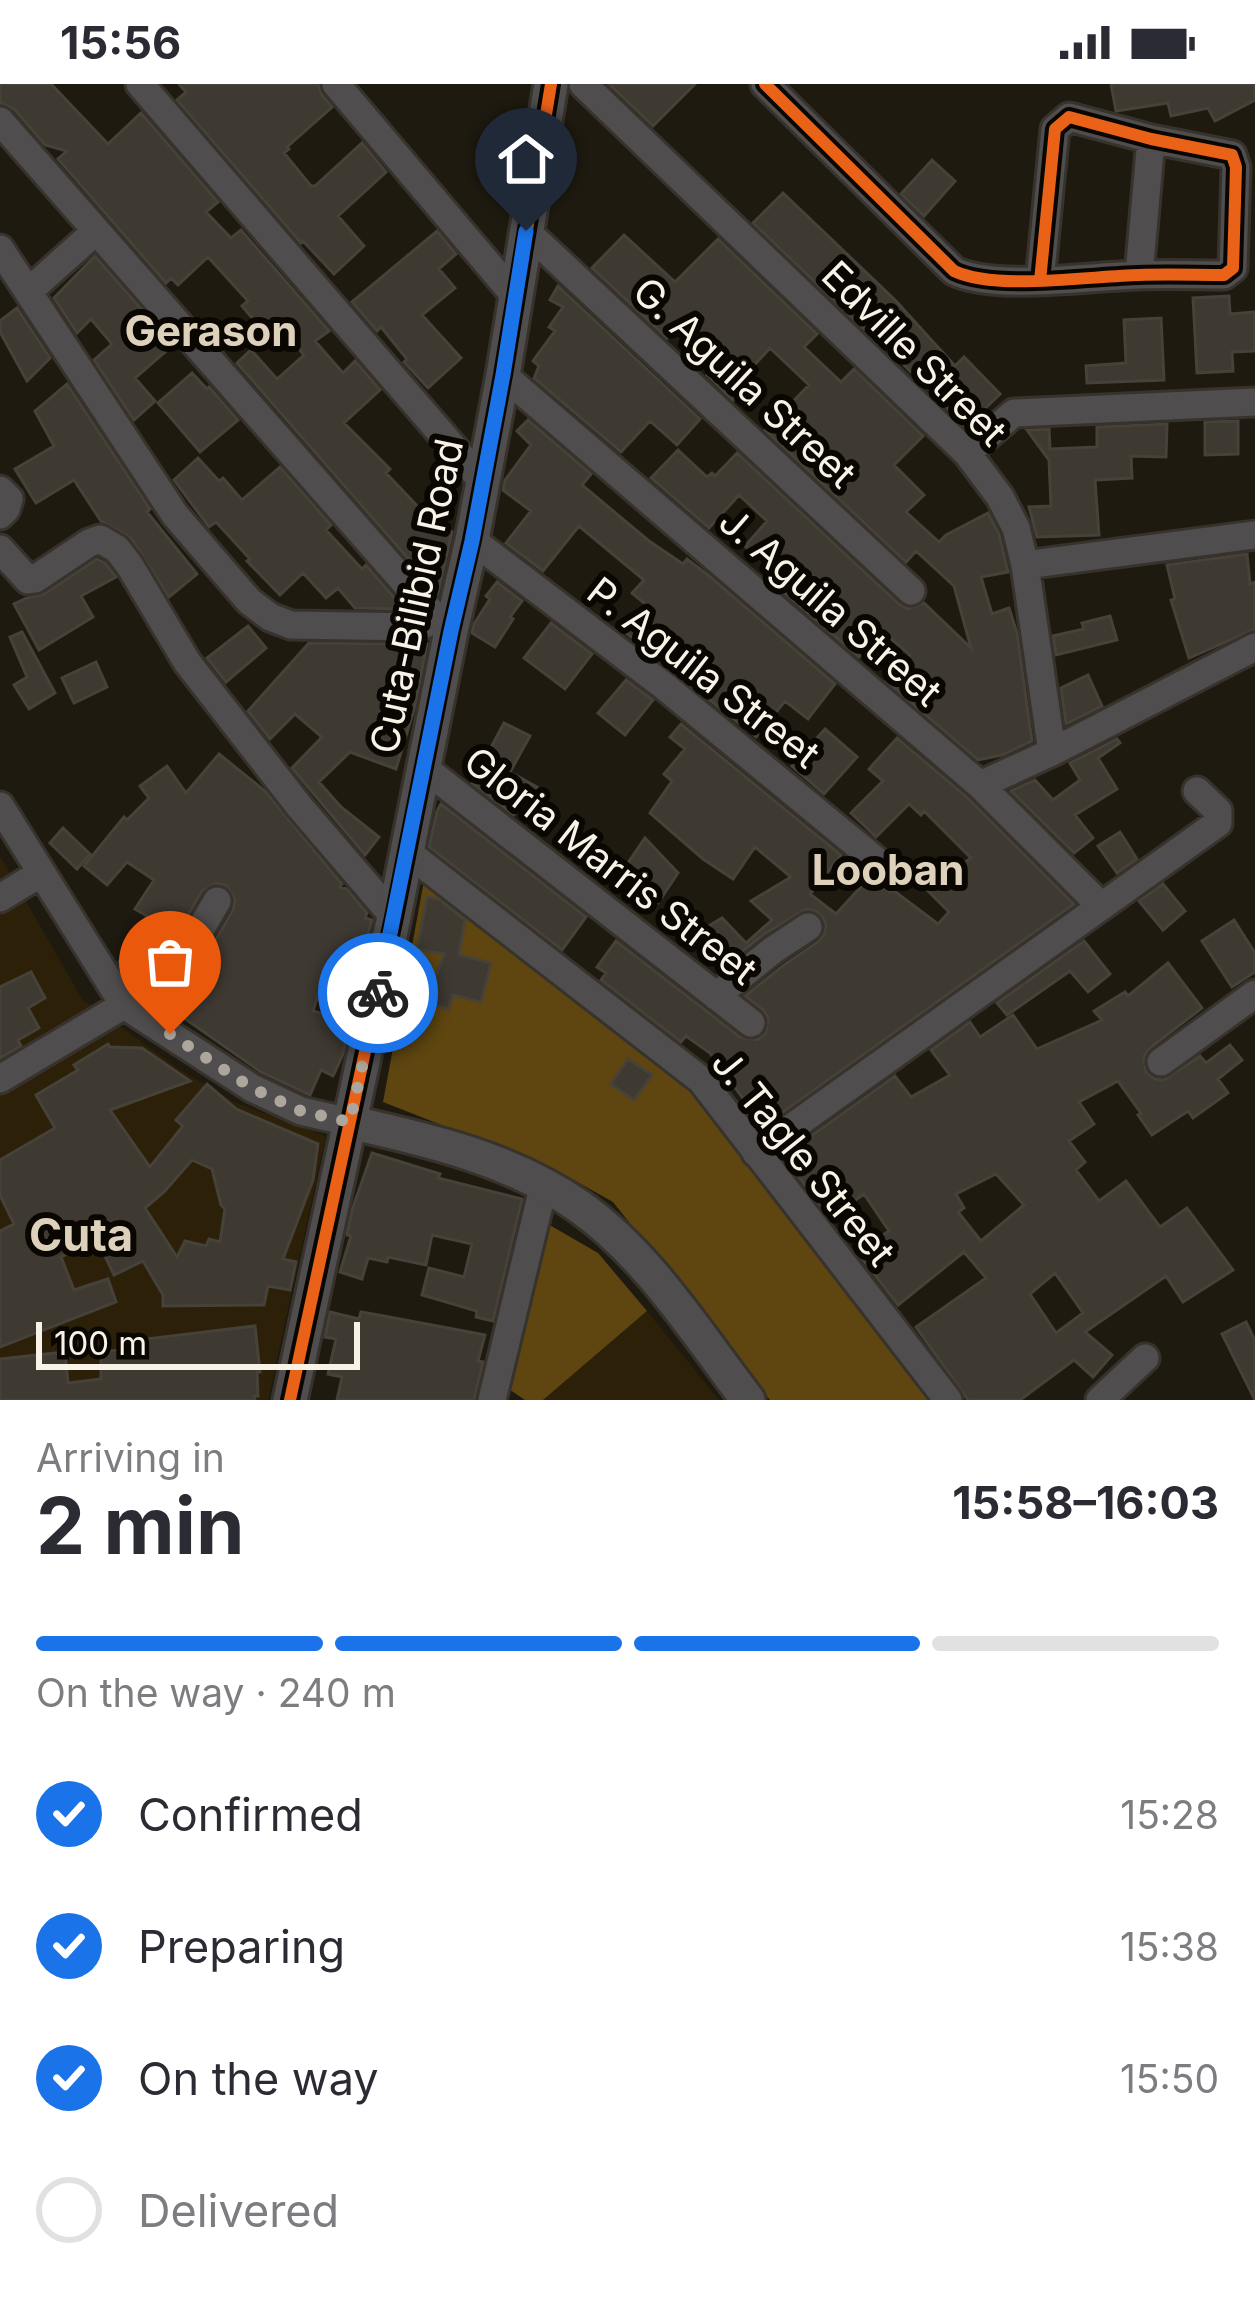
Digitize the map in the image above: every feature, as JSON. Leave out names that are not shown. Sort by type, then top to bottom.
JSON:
[{"type":"street","points":[[140,84],[484,483]]},
{"type":"street","points":[[336,84],[516,297]]},
{"type":"street","name":"Cuta-Bilibid Road","points":[[290,1400],[424,768],[444,625],[472,541],[484,483],[551,84]]},
{"type":"street","name":"Edville Street","points":[[583,84],[967,453],[1000,497],[1016,528],[1025,565],[1052,752]]},
{"type":"street","points":[[765,84],[954,271],[971,278],[1040,281],[1224,275],[1233,268],[1236,167],[1232,155],[1069,118],[1055,129],[1040,281]]},
{"type":"street","points":[[0,121],[444,625]]},
{"type":"street","points":[[1139,275],[1151,139]]},
{"type":"street","name":"G. Aguila Street","points":[[526,231],[911,591]]},
{"type":"street","points":[[29,291],[96,232]]},
{"type":"street","points":[[0,248],[175,515],[249,601],[291,625],[444,625]]},
{"type":"street","name":"J. Aguila Street","points":[[503,375],[980,785],[1100,905]]},
{"type":"street","points":[[967,453],[1014,413],[1255,402]]},
{"type":"street","points":[[0,490],[9,504],[0,515]]},
{"type":"street","points":[[1025,565],[1255,535]]},
{"type":"street","points":[[0,549],[28,580],[100,539],[117,549],[187,662],[298,806],[394,917]]},
{"type":"street","name":"P. Aguila Street","points":[[472,541],[664,686],[884,867]]},
{"type":"street","points":[[980,785],[1255,647]]},
{"type":"street","name":"Gloria Marris Street","points":[[424,768],[751,1023]]},
{"type":"street","points":[[756,1154],[1218,823],[1218,811],[1197,791]]},
{"type":"street","points":[[0,806],[136,1012],[252,1088],[301,1111],[467,1152],[544,1184],[584,1209],[649,1273],[748,1400]]},
{"type":"street","name":"J. Tagle Street","points":[[407,851],[700,1080],[948,1400]]},
{"type":"street","points":[[0,898],[41,873]]},
{"type":"street","points":[[0,1079],[136,1012],[217,901]]},
{"type":"street","points":[[716,996],[808,927]]},
{"type":"street","points":[[1161,1062],[1255,994]]},
{"type":"street","points":[[500,1396],[544,1184]]},
{"type":"street","points":[[1100,1400],[1145,1358]]},
{"type":"shaded area","points":[[0,856],[82,999],[234,1102],[326,1136],[268,1400],[0,1400]]},
{"type":"shaded area","points":[[424,881],[701,1096],[937,1400],[770,1400],[613,1202],[556,1170],[383,1102]]},
{"type":"shaded area","points":[[541,1220],[598,1253],[647,1311],[543,1400],[525,1400],[500,1383]]},
{"type":"shaded area","points":[[647,1311],[719,1400],[543,1400]]},
{"type":"building","points":[[0,84],[51,84],[108,144],[141,113],[218,202],[206,212],[231,238],[241,230],[329,331],[315,341],[343,373],[355,361],[380,390],[344,423],[390,469],[386,473],[422,511],[452,532],[438,593],[237,363],[251,350],[277,379],[304,355],[278,322],[265,333],[242,306],[248,301],[208,257],[178,285],[171,278],[166,283],[58,159],[67,151],[45,145],[14,109],[0,103]]},
{"type":"building","points":[[179,84],[318,84],[332,107],[284,153],[315,186],[362,143],[386,172],[338,216],[364,246],[334,274],[301,243],[177,100],[186,92]]},
{"type":"building","points":[[609,84],[695,84],[653,126]]},
{"type":"building","points":[[1111,84],[1255,84],[1255,100],[1215,121],[1208,108],[1171,116],[1168,103],[1116,111]]},
{"type":"building","points":[[932,160],[955,181],[924,216],[901,194]]},
{"type":"building","points":[[783,193],[896,301],[955,366],[964,357],[1000,394],[966,427],[753,223]]},
{"type":"building","points":[[437,231],[456,254],[439,269],[455,288],[422,315],[461,358],[428,388],[381,327],[377,331],[352,302]]},
{"type":"building","points":[[624,235],[675,282],[718,239],[817,334],[804,347],[841,382],[854,369],[923,436],[894,465],[924,495],[906,512],[939,542],[988,513],[999,534],[1008,572],[981,577],[992,614],[1009,608],[1017,633],[1032,741],[978,760],[886,681],[910,655],[881,630],[859,657],[768,579],[775,572],[745,546],[767,521],[739,495],[709,528],[651,478],[678,450],[707,477],[715,476],[737,453],[899,604],[908,609],[924,603],[971,648],[954,586],[916,551],[906,562],[765,430],[809,385],[770,348],[746,374],[752,380],[733,400],[707,375],[715,366],[675,329],[667,338],[592,268]]},
{"type":"building","points":[[95,256],[173,345],[135,378],[155,401],[134,420],[94,360],[112,344],[91,319],[77,333],[54,298]]},
{"type":"building","points":[[558,286],[700,419],[677,445],[650,421],[621,452],[534,378],[539,366],[533,361],[555,331],[549,327],[563,307],[550,300]]},
{"type":"building","points":[[1229,296],[1230,314],[1255,312],[1255,351],[1232,352],[1233,371],[1197,373],[1193,298]]},
{"type":"building","points":[[17,308],[50,358],[27,381],[0,332],[0,321]]},
{"type":"building","points":[[1161,318],[1164,380],[1087,383],[1086,366],[1126,363],[1124,320]]},
{"type":"building","points":[[192,373],[238,420],[200,452],[158,403]]},
{"type":"building","points":[[67,384],[150,509],[147,512],[197,574],[169,597],[131,538],[101,521],[74,480],[36,503],[15,469],[54,446],[35,411]]},
{"type":"building","points":[[528,420],[591,474],[582,485],[649,541],[708,575],[835,684],[808,719],[785,701],[756,737],[625,632],[648,606],[632,593],[644,580],[579,526],[543,571],[506,543],[531,511],[503,490],[531,445],[517,431]]},
{"type":"building","points":[[1238,421],[1238,454],[1205,455],[1205,422]]},
{"type":"building","points":[[1167,424],[1166,457],[1131,456],[1132,478],[1095,480],[1099,535],[1037,537],[1029,507],[1051,506],[1049,460],[1027,430],[1049,429],[1050,449],[1097,447],[1097,427]]},
{"type":"building","points":[[198,458],[242,500],[280,467],[331,525],[326,530],[362,569],[366,565],[404,609],[355,608],[338,588],[326,598],[303,573],[280,595],[216,522],[209,527],[174,480]]},
{"type":"building","points":[[1247,554],[1250,584],[1255,582],[1255,629],[1189,658],[1171,600],[1175,599],[1167,565]]},
{"type":"building","points":[[97,559],[116,577],[81,596],[93,617],[39,650],[14,604],[44,594]]},
{"type":"building","points":[[497,582],[522,601],[495,647],[472,633],[490,599],[486,596]]},
{"type":"building","points":[[1110,616],[1117,640],[1056,655],[1053,636],[1084,629],[1082,623]]},
{"type":"building","points":[[551,623],[592,654],[565,689],[524,658]]},
{"type":"building","points":[[248,626],[266,648],[226,682],[207,658]]},
{"type":"building","points":[[22,632],[55,693],[29,709],[14,685],[27,677],[10,637]]},
{"type":"building","points":[[309,643],[427,644],[396,769],[350,752],[319,782],[379,837],[365,855],[292,768],[322,737],[295,714],[270,739],[248,711]]},
{"type":"building","points":[[96,662],[107,687],[74,703],[62,678]]},
{"type":"building","points":[[1088,675],[1102,706],[1066,724],[1061,688]]},
{"type":"building","points":[[626,680],[653,700],[625,735],[598,713]]},
{"type":"building","points":[[504,723],[530,736],[510,772],[537,787],[526,808],[521,806],[514,815],[472,783]]},
{"type":"building","points":[[681,724],[841,855],[810,894],[836,914],[869,878],[938,924],[949,912],[926,889],[971,858],[924,811],[921,815],[909,804],[876,837],[851,813],[883,781],[869,769],[897,738],[968,798],[1074,904],[761,1128],[710,1053],[686,1036],[681,1042],[601,980],[606,973],[597,967],[616,941],[740,1037],[757,1040],[766,1033],[768,1017],[745,996],[824,934],[822,916],[806,909],[724,966],[694,935],[722,918],[746,943],[772,920],[751,901],[791,877],[755,847],[733,879],[650,813],[672,781],[664,774],[685,749],[670,737]]},
{"type":"building","points":[[825,729],[857,757],[824,794],[792,766]]},
{"type":"building","points":[[1117,739],[1120,743],[1098,758],[1117,789],[1075,815],[1093,838],[1074,853],[1011,791],[1035,780],[1053,800],[1080,780],[1070,763]]},
{"type":"building","points":[[219,754],[266,792],[340,887],[367,913],[365,918],[372,920],[353,987],[323,979],[313,1011],[350,1022],[333,1076],[321,1070],[310,1095],[261,1072],[174,1011],[233,910],[235,900],[227,886],[216,883],[202,891],[147,985],[124,971],[119,962],[147,916],[135,909],[154,880],[127,862],[107,885],[84,866],[124,817],[127,820],[149,798],[140,786],[167,766],[186,793]]},
{"type":"building","points":[[441,804],[586,917],[562,950],[429,847]]},
{"type":"building","points":[[63,828],[90,854],[77,869],[50,843]]},
{"type":"building","points":[[1120,832],[1137,859],[1117,873],[1098,846]]},
{"type":"building","points":[[645,838],[678,873],[658,903],[619,876]]},
{"type":"building","points":[[1163,884],[1185,911],[1163,930],[1139,901]]},
{"type":"building","points":[[427,897],[439,899],[465,920],[459,955],[491,963],[481,1002],[453,995],[448,1009],[427,1002],[444,954],[417,949]]},
{"type":"building","points":[[1234,920],[1255,953],[1255,972],[1232,987],[1202,941]]},
{"type":"building","points":[[1084,941],[1110,974],[1088,992],[1070,971],[1007,1015],[997,1003]]},
{"type":"building","points":[[1168,963],[1202,1008],[1144,1056],[1146,1072],[1155,1079],[1164,1080],[1200,1056],[1206,1063],[1230,1045],[1242,1060],[1218,1079],[1228,1093],[1193,1118],[1188,1111],[1152,1135],[1118,1081],[1079,1102],[1094,1124],[1069,1141],[1085,1162],[1076,1170],[1099,1201],[1126,1181],[1160,1227],[1187,1208],[1233,1270],[1183,1302],[1166,1276],[1085,1332],[1112,1355],[1093,1377],[1074,1360],[1020,1400],[968,1400],[916,1327],[986,1278],[964,1252],[898,1305],[857,1252],[889,1231],[864,1194],[830,1218],[783,1156],[895,1076],[911,1097],[950,1075],[931,1050],[970,1022],[980,1037],[1013,1015],[1037,1049],[1102,1020],[1094,1011],[1125,992],[1128,996]],"holes":[[[996,1174],[1024,1205],[981,1241],[958,1212],[964,1208],[956,1194]],[[1055,1273],[1083,1313],[1056,1333],[1030,1294]]]},
{"type":"building","points":[[31,972],[45,998],[28,1008],[39,1028],[0,1058],[0,987]]},
{"type":"building","points":[[108,1044],[142,1048],[190,1081],[110,1110],[150,1167],[183,1126],[176,1120],[207,1084],[236,1109],[318,1144],[313,1180],[283,1259],[296,1262],[290,1290],[268,1286],[264,1305],[163,1306],[163,1295],[143,1261],[114,1275],[97,1239],[61,1257],[74,1290],[108,1279],[116,1302],[0,1347],[0,1231],[14,1224],[0,1195],[0,1160],[55,1128],[36,1095],[78,1070],[74,1065]],"holes":[[[192,1160],[212,1169],[225,1209],[220,1242],[209,1239],[206,1246],[185,1241],[177,1257],[145,1208]]]},
{"type":"building","points":[[628,1059],[652,1075],[634,1100],[611,1084]]},
{"type":"building","points":[[372,1153],[440,1174],[438,1178],[522,1199],[493,1321],[476,1317],[477,1311],[422,1295],[429,1268],[464,1277],[472,1244],[432,1235],[426,1265],[368,1258],[362,1279],[340,1272],[351,1236],[347,1235],[352,1210]]},
{"type":"building","points":[[330,1312],[359,1319],[361,1312],[485,1335],[474,1400],[337,1400],[342,1377],[328,1374],[336,1339],[325,1337]]},
{"type":"building","points":[[1246,1322],[1255,1341],[1255,1400],[1222,1334]]},
{"type":"building","points":[[255,1326],[260,1372],[255,1400],[0,1400],[0,1359],[65,1352],[68,1383],[101,1379],[101,1352],[138,1348],[138,1340]]},
{"type":"cycle path","points":[[290,1400],[472,540],[551,84]]},
{"type":"cycle path","points":[[765,84],[954,271],[972,277],[994,280],[1018,281],[1044,281],[1224,275],[1233,268],[1236,167],[1232,155],[1069,117],[1055,129],[1040,281]]},
{"type":"way so far","points":[[170,1034],[252,1088],[301,1111],[350,1122],[378,993]]},
{"type":"district","name":"Gerason","points":[[211,330]]},
{"type":"district","name":"Looban","points":[[888,869]]},
{"type":"district","name":"Cuta","points":[[81,1234]]},
{"type":"route","points":[[378,993],[472,541],[526,231]]}]
